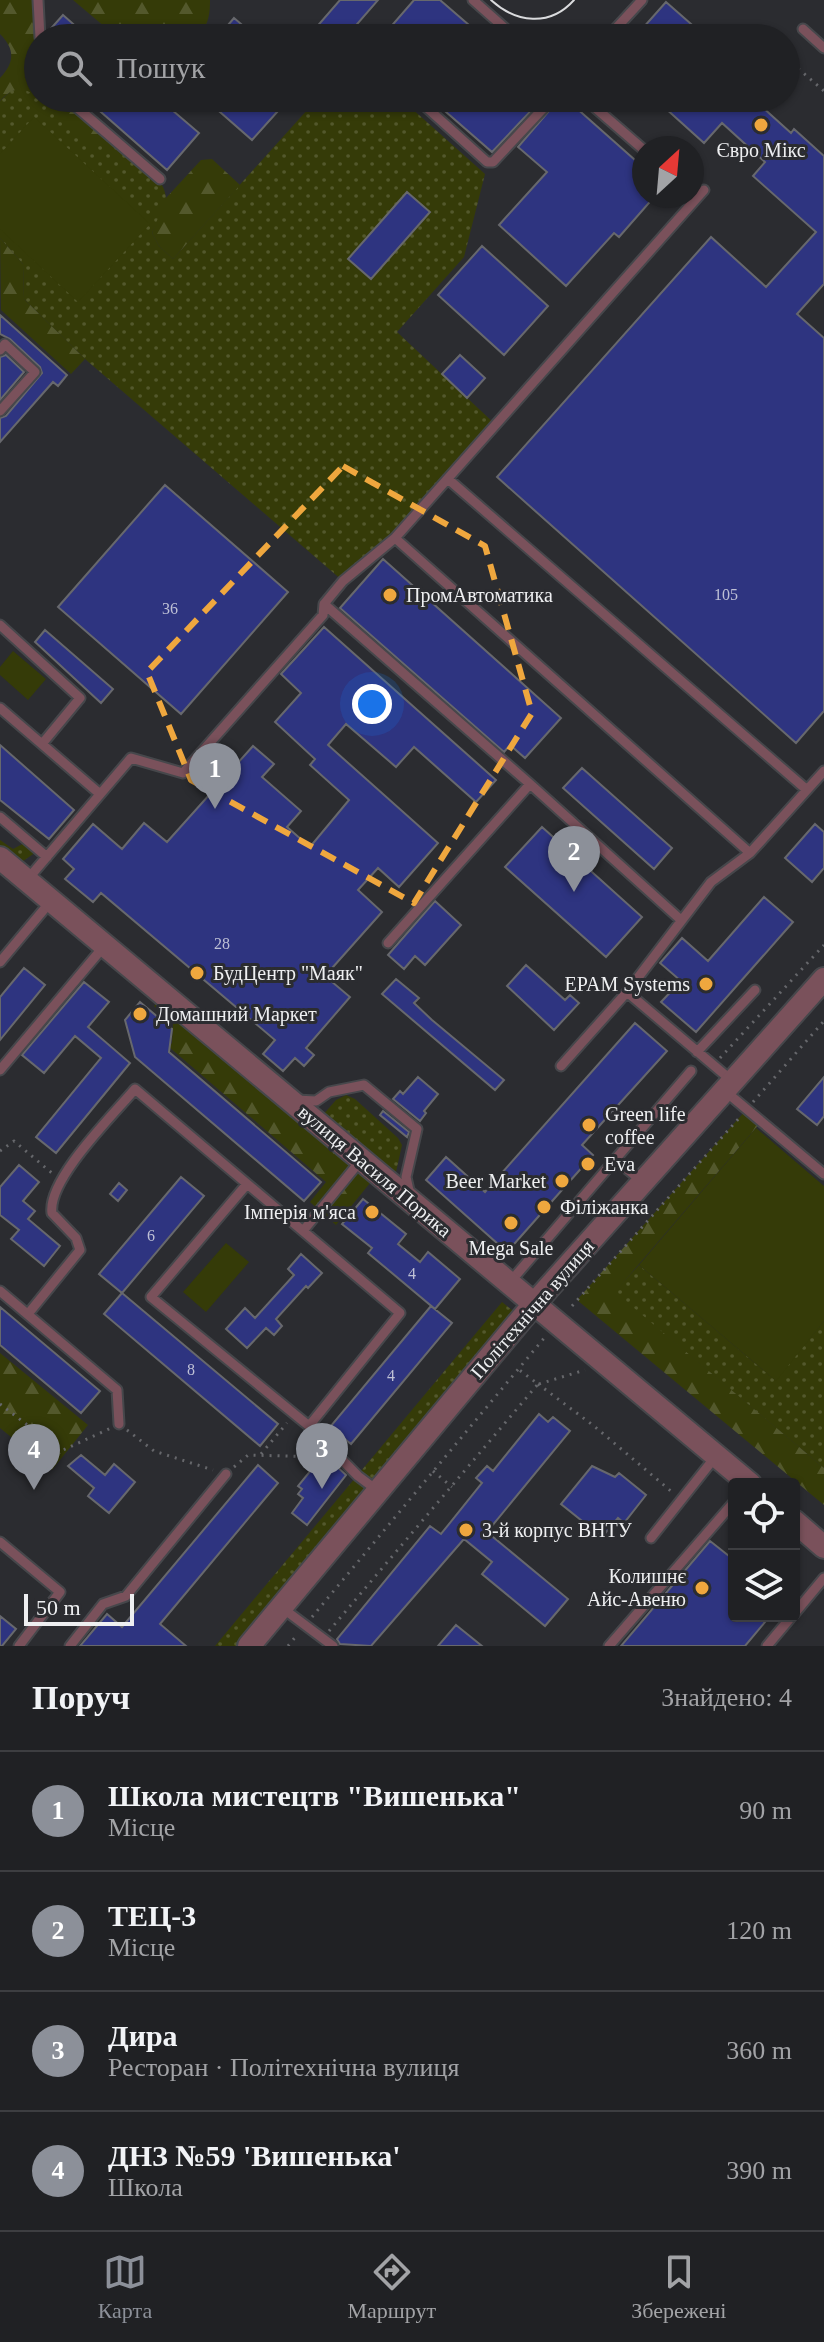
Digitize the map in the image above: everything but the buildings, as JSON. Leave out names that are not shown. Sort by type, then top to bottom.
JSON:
[{"type":"street","name":"вулиця Василя Порика","points":[[0,858],[743,1478]]},
{"type":"street","name":"Політехнічна вулиця","points":[[249,1646],[534,1304],[824,979]]},
{"type":"street","points":[[800,1526],[824,1547]]},
{"type":"lane","points":[[38,0],[39,24]]},
{"type":"lane","points":[[473,0],[500,24]]},
{"type":"lane","points":[[620,24],[642,0]]},
{"type":"lane","points":[[803,29],[824,48]]},
{"type":"lane","points":[[82,112],[160,179]]},
{"type":"lane","points":[[432,112],[487,162],[493,162],[540,112]]},
{"type":"lane","points":[[600,112],[632,140]]},
{"type":"lane","points":[[26,880],[131,758],[183,773],[323,615],[324,604],[343,581],[395,538],[688,208]]},
{"type":"lane","points":[[0,350],[5,344],[35,372],[0,411]]},
{"type":"lane","points":[[448,479],[807,790]]},
{"type":"lane","points":[[395,538],[750,853]]},
{"type":"lane","points":[[324,604],[681,920]]},
{"type":"lane","points":[[0,625],[80,698],[42,744]]},
{"type":"lane","points":[[0,708],[100,794]]},
{"type":"lane","points":[[561,1066],[627,992],[711,882],[750,853],[824,771]]},
{"type":"lane","points":[[388,943],[530,784]]},
{"type":"lane","points":[[0,817],[47,857]]},
{"type":"lane","points":[[0,962],[51,901]]},
{"type":"lane","points":[[0,1070],[105,945]]},
{"type":"lane","points":[[697,1052],[755,990]]},
{"type":"lane","points":[[627,992],[697,1052],[729,1086],[746,1110],[824,1174]]},
{"type":"lane","points":[[517,1274],[691,1071]]},
{"type":"lane","points":[[290,1100],[316,1101],[329,1092],[364,1085],[417,1129],[406,1177],[412,1203]]},
{"type":"lane","points":[[28,1314],[80,1250],[76,1238],[52,1213],[51,1202],[59,1179],[135,1089],[400,1313],[309,1426]]},
{"type":"lane","points":[[303,1231],[361,1160]]},
{"type":"lane","points":[[616,1160],[643,1182]]},
{"type":"lane","points":[[247,1184],[151,1297],[294,1413],[378,1491]]},
{"type":"lane","points":[[0,1291],[117,1390],[119,1424]]},
{"type":"lane","points":[[651,1538],[716,1456]]},
{"type":"lane","points":[[70,1646],[103,1604],[126,1596],[226,1474]]},
{"type":"lane","points":[[609,1646],[728,1509]]},
{"type":"lane","points":[[0,1542],[60,1592],[19,1646]]},
{"type":"lane","points":[[800,1607],[824,1578]]},
{"type":"lane","points":[[281,1607],[333,1646]]},
{"type":"lane","points":[[767,1646],[787,1622]]},
{"type":"path","points":[[800,70],[824,91]]},
{"type":"path","points":[[572,1306],[824,1021]]},
{"type":"path","points":[[0,1151],[14,1141],[59,1179]]},
{"type":"path","points":[[288,1646],[545,1337]]},
{"type":"path","points":[[518,1369],[594,1426],[681,1500]]},
{"type":"path","points":[[323,1638],[538,1384],[585,1370]]},
{"type":"path","points":[[0,1404],[61,1451],[119,1424],[154,1451],[226,1474],[248,1455],[340,1458]]},
{"type":"path","points":[[260,1455],[294,1413]]},
{"type":"path","points":[[433,1471],[452,1487]]},
{"type":"highlighted area","points":[[343,466],[485,546],[532,713],[414,903],[191,780],[147,672]]},
{"type":"green space","points":[[0,0],[38,0],[38,24],[24,24],[24,91],[9,93],[0,101],[0,78],[8,67],[11,51],[0,34]]},
{"type":"green space","points":[[73,0],[210,0],[206,24],[101,24]]},
{"type":"green space","points":[[24,89],[24,112],[65,112],[117,142],[151,171],[162,185],[166,198],[152,233],[159,246],[173,259],[305,112],[416,112],[485,174],[464,257],[397,332],[496,425],[448,479],[343,581],[85,359],[24,299],[23,264],[0,238],[0,101],[11,91]]},
{"type":"green space","points":[[55,112],[82,112],[107,133],[94,147]]},
{"type":"green space","points":[[34,117],[150,224],[78,302],[0,229],[0,154]]},
{"type":"green space","points":[[212,159],[240,185],[173,259],[159,246],[152,233],[166,198],[201,160]]},
{"type":"green space","points":[[0,238],[23,264],[24,299],[85,359],[71,374],[1,310]]},
{"type":"green space","points":[[13,651],[46,679],[28,700],[0,675],[0,667]]},
{"type":"green space","points":[[0,840],[13,849],[28,841],[39,850],[16,866],[0,858]]},
{"type":"green space","points":[[158,1001],[370,1183],[336,1225],[310,1202],[326,1182],[169,1047],[173,1023],[154,1006]]},
{"type":"green space","points":[[346,1095],[355,1099],[402,1145],[396,1172],[391,1176],[322,1116],[336,1100]]},
{"type":"green space","points":[[746,1110],[761,1122],[615,1292],[824,1468],[824,1505],[800,1485],[800,1478],[791,1478],[577,1300]]},
{"type":"green space","points":[[756,1128],[824,1186],[824,1321],[776,1381],[639,1265]]},
{"type":"green space","points":[[226,1243],[249,1262],[206,1312],[183,1292]]},
{"type":"green space","points":[[639,1265],[775,1380],[824,1321],[824,1468],[614,1292]]},
{"type":"green space","points":[[502,1302],[522,1318],[249,1646],[215,1646]]},
{"type":"green space","points":[[0,1353],[88,1425],[52,1470],[0,1428]]},
{"type":"tram line","points":[[491,0],[511,14],[533,19],[554,15],[574,0]]},
{"type":"place","name":"Євро Мікс","points":[[761,125]]},
{"type":"place","name":"ПромАвтоматика","points":[[390,595]]},
{"type":"place","name":"Школа мистецтв \"Вишенька\"","points":[[215,809]]},
{"type":"place","name":"ТЕЦ-3","points":[[574,892]]},
{"type":"place","name":"БудЦентр \"Маяк\"","points":[[197,973]]},
{"type":"place","name":"EPAM Systems","points":[[706,984]]},
{"type":"place","name":"Домашний Маркет","points":[[140,1014]]},
{"type":"place","name":"Green life coffee","points":[[589,1125]]},
{"type":"place","name":"Eva","points":[[588,1164]]},
{"type":"place","name":"Beer Market","points":[[562,1181]]},
{"type":"place","name":"Філіжанка","points":[[544,1207]]},
{"type":"place","name":"Імперія м'яса","points":[[372,1212]]},
{"type":"place","name":"Mega Sale","points":[[511,1223]]},
{"type":"place","name":"Дира","points":[[322,1489]]},
{"type":"place","name":"ДНЗ №59 'Вишенька'","points":[[34,1490]]},
{"type":"place","name":"3-й корпус ВНТУ","points":[[466,1530]]},
{"type":"place","name":"Колишнє Айс-Авеню","points":[[702,1588]]}]
